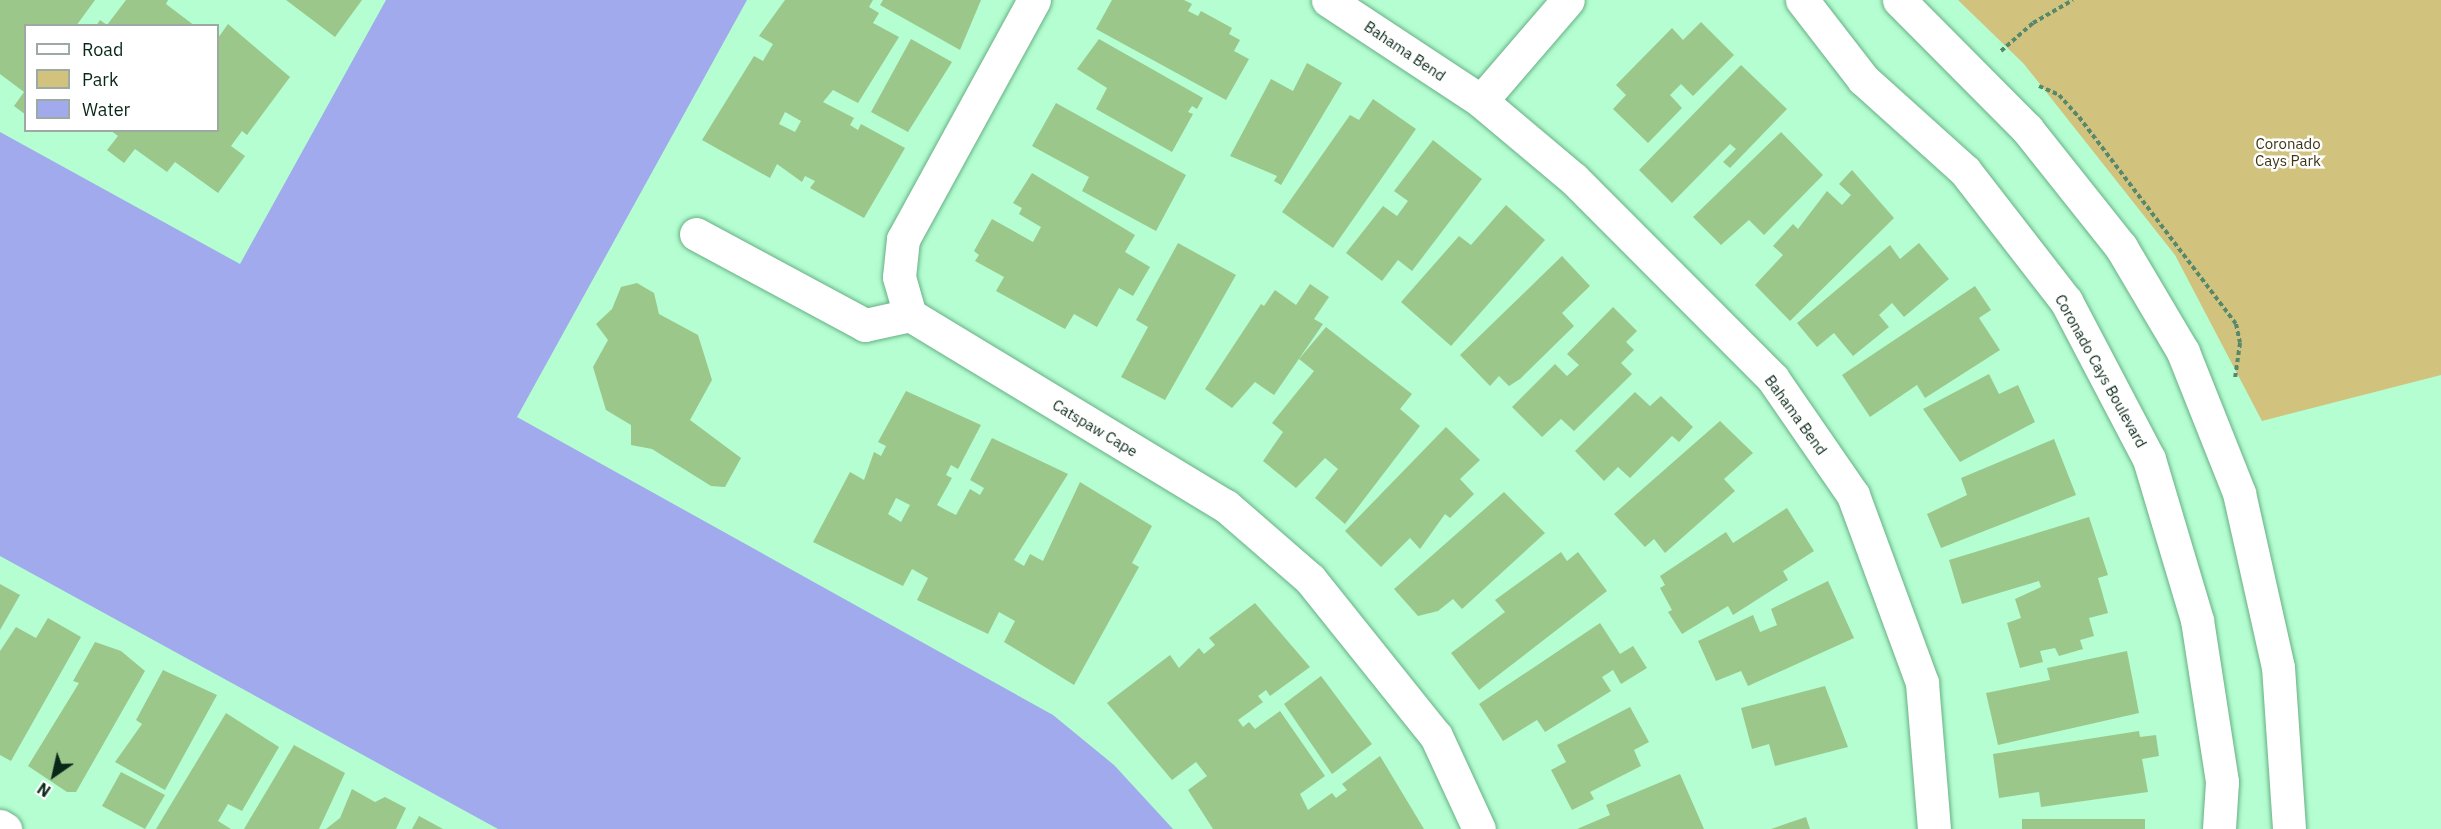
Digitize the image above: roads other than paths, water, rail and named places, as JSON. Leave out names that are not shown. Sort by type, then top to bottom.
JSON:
[{"type":"street","points":[[696,234],[865,324],[910,315],[899,277],[903,239],[1034,0]]},
{"type":"street","name":"Bahama Bend","points":[[1328,0],[1481,101],[1574,179],[1773,378],[1853,495],[1922,682],[1934,829]]},
{"type":"street","points":[[1481,101],[1568,0]]},
{"type":"street","name":"Coronado Cays Boulevard","points":[[1803,0],[1863,79],[1965,171],[2066,301],[2149,459],[2197,620],[2222,782],[2219,829]]},
{"type":"street","points":[[1899,0],[2034,138],[2121,247],[2184,351],[2239,493],[2278,667],[2289,829]]},
{"type":"street","name":"Catspaw Cape","points":[[910,315],[1226,506],[1310,579],[1436,736],[1479,829]]},
{"type":"street","points":[[0,826],[5,829]]},
{"type":"water","points":[[386,0],[747,0],[517,417],[1053,715],[1114,765],[1173,829],[498,829],[0,556],[0,132],[240,264]]},
{"type":"park label","name":"Coronado Cays Park","points":[[2288,152]]}]
